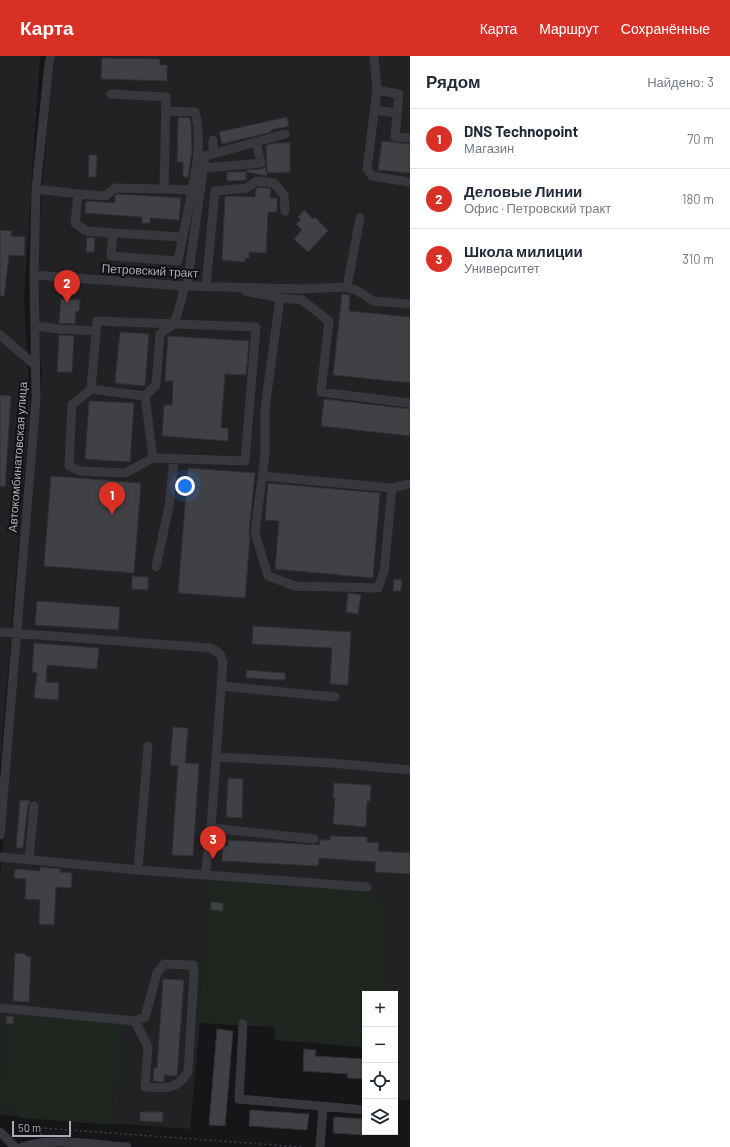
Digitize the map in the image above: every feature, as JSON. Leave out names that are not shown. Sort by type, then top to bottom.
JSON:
[{"type":"street","name":"Автокомбинатовская улица","points":[[0,835],[1,803],[36,406],[36,326],[34,275],[36,189],[51,56]]},
{"type":"street","points":[[374,56],[377,90],[367,169],[372,176],[410,182]]},
{"type":"street","points":[[377,90],[399,94],[395,137],[410,138]]},
{"type":"street","points":[[111,94],[166,97],[164,189]]},
{"type":"street","points":[[375,110],[397,113]]},
{"type":"street","points":[[113,233],[111,256],[178,261],[199,152],[198,123],[195,112],[166,111]]},
{"type":"street","points":[[145,396],[156,385],[160,334],[174,324],[185,286],[205,156],[285,134]]},
{"type":"street","points":[[213,140],[213,154]]},
{"type":"street","points":[[204,168],[261,163],[256,142]]},
{"type":"street","points":[[206,286],[215,191],[246,188],[256,181],[274,183],[284,195],[285,211]]},
{"type":"street","points":[[36,189],[106,196],[115,188],[192,190]]},
{"type":"street","points":[[78,194],[76,223],[86,231],[183,237]]},
{"type":"street","points":[[360,218],[347,287],[373,301],[410,304]]},
{"type":"street","name":"Петровский тракт","points":[[34,275],[185,286],[300,289],[347,287]]},
{"type":"street","points":[[222,286],[280,298],[302,300],[329,321],[321,392],[410,403]]},
{"type":"street","points":[[280,298],[265,408],[265,454],[255,532],[268,576],[295,586],[378,588],[384,572],[392,488]]},
{"type":"street","points":[[97,320],[174,324],[256,327],[245,461],[153,458],[125,473],[81,471],[69,466],[72,405],[91,389],[97,320]]},
{"type":"street","points":[[36,326],[96,331]]},
{"type":"street","points":[[0,335],[35,365]]},
{"type":"street","points":[[91,389],[145,396]]},
{"type":"street","points":[[145,396],[153,458]]},
{"type":"street","points":[[156,567],[169,506],[174,458]]},
{"type":"street","points":[[262,476],[392,488],[410,484]]},
{"type":"street","points":[[0,632],[210,648],[220,653],[223,661],[211,828],[205,875]]},
{"type":"street","points":[[221,686],[334,697]]},
{"type":"street","points":[[138,870],[148,746]]},
{"type":"street","points":[[216,757],[410,770]]},
{"type":"street","points":[[29,860],[34,806]]},
{"type":"street","points":[[211,828],[314,838]]},
{"type":"street","points":[[0,856],[138,870],[367,887]]},
{"type":"street","points":[[0,1008],[136,1021],[145,1017],[157,973],[164,964],[193,965],[194,974],[188,1072],[182,1081],[169,1088],[145,1087],[148,1047],[136,1021]]},
{"type":"street","points":[[243,1024],[239,1100],[362,1110]]},
{"type":"street","points":[[320,1147],[323,1106]]},
{"type":"street","points":[[0,1132],[15,1147]]},
{"type":"street","points":[[22,1147],[41,1143],[70,1143],[127,1147]]},
{"type":"path","points":[[41,1143],[42,1128],[303,1147]]},
{"type":"shaded area","points":[[0,56],[40,56],[24,301],[30,407],[0,768]]},
{"type":"shaded area","points":[[56,56],[410,56],[410,1101],[398,1100],[398,991],[362,991],[362,1047],[275,1040],[275,1027],[200,1023],[190,1129],[0,1115],[0,879],[42,374],[34,298],[52,76]]},
{"type":"shaded area","points":[[205,881],[369,892],[379,898],[386,906],[391,921],[384,991],[362,991],[362,1047],[275,1040],[275,1027],[200,1023]]},
{"type":"shaded area","points":[[4,1014],[117,1024],[122,1033],[117,1125],[23,1118],[0,1103]]},
{"type":"building","points":[[102,58],[160,59],[160,65],[167,65],[167,81],[101,79]]},
{"type":"building","points":[[178,117],[190,118],[191,123],[192,151],[188,177],[183,177],[183,162],[177,162]]},
{"type":"building","points":[[287,117],[289,126],[222,144],[219,132]]},
{"type":"building","points":[[382,141],[410,144],[410,173],[378,170]]},
{"type":"building","points":[[275,143],[290,143],[290,172],[267,173],[266,145]]},
{"type":"building","points":[[89,155],[97,155],[96,177],[88,177]]},
{"type":"building","points":[[265,167],[267,176],[247,172],[247,170],[262,169]]},
{"type":"building","points":[[227,172],[246,172],[246,180],[227,181]]},
{"type":"building","points":[[259,187],[271,189],[270,198],[277,198],[277,212],[268,212],[266,253],[249,252],[249,258],[245,258],[245,262],[222,260],[225,196],[255,197],[256,189]]},
{"type":"building","points":[[117,194],[181,198],[179,220],[150,218],[150,223],[142,223],[142,217],[85,213],[86,201],[115,203],[115,196]]},
{"type":"building","points":[[304,210],[313,219],[315,217],[328,231],[308,252],[294,239],[302,230],[296,224],[301,220],[298,217]]},
{"type":"building","points":[[0,230],[12,231],[11,236],[25,237],[24,256],[9,255],[4,296],[0,296]]},
{"type":"building","points":[[87,237],[95,238],[94,252],[86,252]]},
{"type":"building","points":[[342,294],[350,295],[349,311],[410,317],[410,383],[333,375]]},
{"type":"building","points":[[61,299],[80,300],[79,311],[76,311],[75,324],[59,323]]},
{"type":"building","points":[[120,332],[149,334],[145,386],[115,383]]},
{"type":"building","points":[[59,335],[74,336],[72,372],[57,372]]},
{"type":"building","points":[[168,336],[249,341],[246,375],[225,374],[221,428],[228,428],[228,441],[162,436],[164,405],[172,405],[173,381],[165,381]]},
{"type":"building","points":[[0,395],[11,396],[5,487],[0,486]]},
{"type":"building","points":[[324,399],[410,409],[410,436],[321,426]]},
{"type":"building","points":[[89,401],[134,403],[130,462],[85,459]]},
{"type":"building","points":[[188,468],[255,473],[249,532],[250,537],[245,598],[178,593]]},
{"type":"building","points":[[51,476],[141,483],[134,573],[44,566]]},
{"type":"building","points":[[268,483],[380,493],[373,578],[275,569],[279,521],[265,520]]},
{"type":"building","points":[[132,576],[148,577],[148,590],[132,589]]},
{"type":"building","points":[[394,579],[402,580],[401,591],[393,591]]},
{"type":"building","points":[[348,593],[361,595],[358,614],[346,612]]},
{"type":"building","points":[[37,601],[120,607],[118,630],[35,625]]},
{"type":"building","points":[[253,626],[351,632],[348,685],[330,684],[332,648],[252,644]]},
{"type":"building","points":[[34,643],[99,648],[97,669],[47,665],[46,682],[59,683],[58,700],[34,698],[37,673],[32,672]]},
{"type":"building","points":[[247,670],[285,673],[285,680],[246,678]]},
{"type":"building","points":[[173,727],[188,728],[185,763],[199,764],[193,856],[172,855],[178,766],[170,765]]},
{"type":"building","points":[[228,778],[243,779],[242,818],[226,817]]},
{"type":"building","points":[[334,783],[371,785],[370,801],[367,801],[366,827],[333,824],[335,798],[333,798]]},
{"type":"building","points":[[20,800],[30,801],[28,805],[23,848],[16,848]]},
{"type":"building","points":[[330,836],[367,837],[367,842],[379,843],[378,851],[410,853],[410,874],[375,872],[376,862],[319,858],[318,866],[222,861],[223,846],[228,846],[228,840],[319,845],[320,840],[330,840]]},
{"type":"building","points":[[40,867],[60,869],[60,872],[72,873],[71,888],[56,887],[54,925],[39,924],[40,900],[25,899],[26,879],[14,878],[15,869],[40,871]]},
{"type":"building","points":[[211,902],[223,903],[223,911],[211,910]]},
{"type":"building","points":[[15,953],[26,954],[26,956],[31,957],[29,1002],[13,1001]]},
{"type":"building","points":[[163,979],[184,980],[177,1076],[164,1075],[164,1082],[153,1081],[154,1068],[157,1068]]},
{"type":"building","points":[[7,1016],[14,1017],[13,1024],[6,1024]]},
{"type":"building","points":[[217,1029],[233,1031],[225,1126],[209,1125]]},
{"type":"building","points":[[304,1049],[316,1050],[315,1056],[362,1059],[362,1079],[347,1078],[348,1074],[303,1071]]},
{"type":"building","points":[[250,1110],[309,1114],[307,1130],[249,1126]]},
{"type":"building","points":[[140,1112],[163,1112],[163,1122],[140,1121]]},
{"type":"building","points":[[334,1117],[362,1119],[362,1135],[333,1133]]},
{"type":"place","name":"Деловые Линии","points":[[67,303]]},
{"type":"place","name":"DNS Technopoint","points":[[112,515]]},
{"type":"place","name":"Школа милиции","points":[[213,859]]}]
